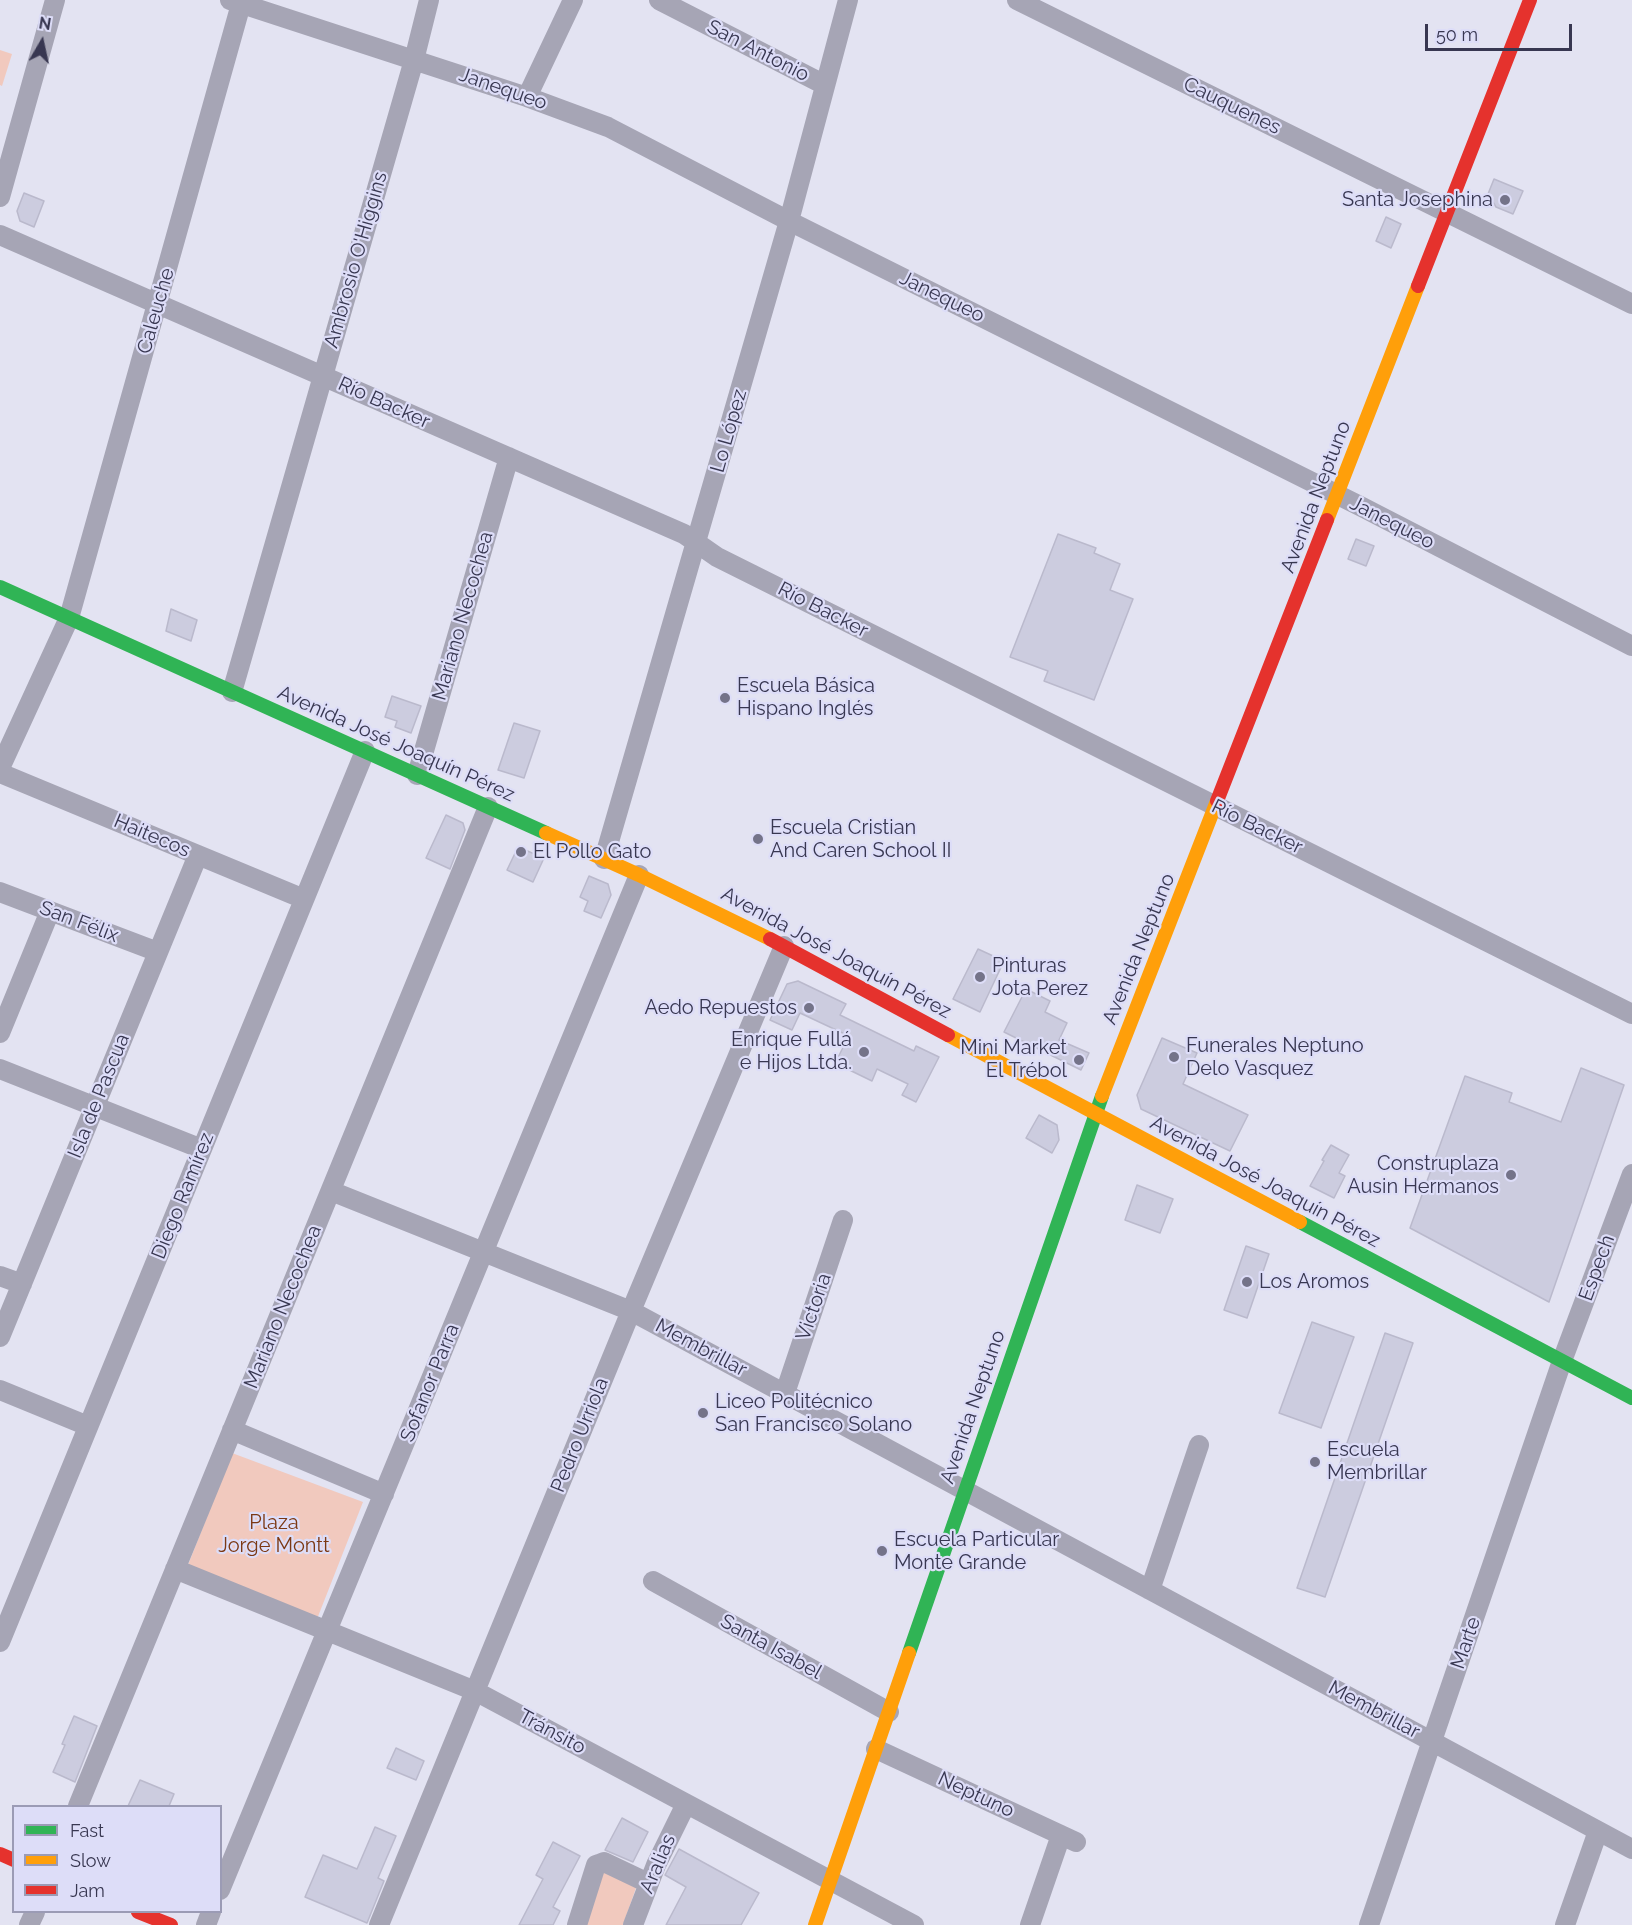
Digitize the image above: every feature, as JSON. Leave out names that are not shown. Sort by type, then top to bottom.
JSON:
[{"type":"main road","name":"Avenida Neptuno","points":[[816,1925],[1095,1114],[1530,0]]},
{"type":"main road","name":"Avenida José Joaquín Pérez","points":[[0,587],[604,859],[784,945],[1095,1114],[1632,1398]]},
{"type":"main road","points":[[143,1913],[171,1925]]},
{"type":"street","points":[[0,197],[55,0]]},
{"type":"street","name":"Ambrosio O'Higgins","points":[[232,692],[414,60],[429,0]]},
{"type":"street","points":[[527,97],[573,0]]},
{"type":"street","name":"San Antonio","points":[[659,0],[825,85]]},
{"type":"street","name":"Lo López","points":[[604,859],[789,221],[848,0]]},
{"type":"street","name":"Cauquenes","points":[[1017,0],[1632,304]]},
{"type":"street","name":"Janequeo","points":[[236,2],[271,6],[414,60],[527,97],[608,128],[1632,645]]},
{"type":"street","name":"Caleuche","points":[[0,768],[69,618],[158,304],[236,2]]},
{"type":"street","name":"Río Backer","points":[[0,235],[684,534],[717,557],[1632,1014]]},
{"type":"street","name":"Mariano Necochea","points":[[417,775],[508,457]]},
{"type":"street","name":"Diego Ramírez","points":[[0,1642],[365,751]]},
{"type":"street","name":"Haitecos","points":[[0,773],[304,899]]},
{"type":"street","name":"Mariano Necochea","points":[[78,1805],[488,807]]},
{"type":"street","name":"Isla de Pascua","points":[[0,1337],[198,855]]},
{"type":"street","name":"Sofanor Parra","points":[[222,1885],[639,875]]},
{"type":"street","name":"San Félix","points":[[0,892],[158,952]]},
{"type":"street","points":[[0,1033],[50,911]]},
{"type":"street","name":"Pedro Urriola","points":[[379,1925],[784,945]]},
{"type":"street","points":[[0,1069],[202,1149]]},
{"type":"street","name":"Espech","points":[[1562,1361],[1632,1174]]},
{"type":"street","name":"Membrillar","points":[[331,1191],[631,1311],[1632,1850]]},
{"type":"street","name":"Victoria","points":[[785,1393],[843,1220]]},
{"type":"street","points":[[0,1276],[22,1284]]},
{"type":"street","name":"Marte","points":[[1370,1925],[1562,1361]]},
{"type":"street","points":[[0,1390],[88,1426]]},
{"type":"street","points":[[232,1430],[384,1494]]},
{"type":"street","points":[[1150,1590],[1199,1445]]},
{"type":"street","name":"Tránsito","points":[[175,1569],[475,1691],[914,1925]]},
{"type":"street","name":"Santa Isabel","points":[[653,1581],[889,1712]]},
{"type":"street","name":"Neptuno","points":[[876,1749],[1068,1839],[1030,1925]]},
{"type":"street","name":"Aralias","points":[[633,1925],[648,1883],[686,1804]]},
{"type":"street","points":[[1565,1925],[1598,1831]]},
{"type":"street","points":[[577,1925],[598,1864],[604,1862],[648,1883]]},
{"type":"green space","points":[[0,50],[12,54],[2,86],[0,85]]},
{"type":"green space","name":"Plaza Jorge Montt","points":[[232,1453],[363,1502],[317,1619],[188,1565]]},
{"type":"green space","points":[[600,1871],[637,1885],[623,1925],[582,1925]]},
{"type":"building","name":"Santa Josephina","points":[[1494,179],[1523,191],[1513,214],[1496,207],[1488,194]]},
{"type":"building","points":[[24,193],[44,201],[34,227],[20,221],[17,211]]},
{"type":"building","points":[[1386,217],[1401,224],[1391,248],[1376,241]]},
{"type":"building","points":[[1058,534],[1096,548],[1094,553],[1120,564],[1110,590],[1133,599],[1094,700],[1044,681],[1048,671],[1010,657]]},
{"type":"building","points":[[1356,539],[1374,546],[1366,566],[1348,559]]},
{"type":"building","points":[[171,609],[197,620],[191,641],[166,631]]},
{"type":"building","points":[[392,696],[421,706],[411,733],[395,727],[397,721],[385,717]]},
{"type":"building","points":[[514,723],[540,731],[524,778],[498,770]]},
{"type":"building","points":[[446,815],[463,823],[465,830],[450,869],[426,858]]},
{"type":"building","points":[[518,847],[544,858],[533,882],[507,870]]},
{"type":"building","points":[[589,876],[608,884],[611,895],[601,918],[584,911],[588,901],[580,897]]},
{"type":"building","name":"Pinturas Jota Perez","points":[[978,949],[1004,961],[980,1012],[953,999]]},
{"type":"building","points":[[798,981],[846,1004],[840,1015],[914,1051],[916,1046],[939,1057],[916,1102],[902,1095],[908,1084],[877,1069],[872,1081],[835,1063],[849,1036],[800,1013],[792,1030],[770,1020],[787,984]]},
{"type":"building","points":[[1026,989],[1050,1001],[1045,1012],[1067,1023],[1059,1040],[1089,1053],[1081,1070],[1004,1032]]},
{"type":"building","points":[[1162,1038],[1197,1053],[1183,1084],[1248,1115],[1230,1151],[1141,1109],[1137,1095]]},
{"type":"building","name":"Construplaza Ausin Hermanos","points":[[1581,1068],[1624,1085],[1549,1302],[1410,1228],[1465,1076],[1512,1093],[1509,1102],[1561,1122]]},
{"type":"building","points":[[1039,1115],[1057,1125],[1059,1140],[1052,1153],[1026,1138]]},
{"type":"building","points":[[1331,1145],[1349,1155],[1339,1173],[1345,1176],[1334,1198],[1310,1186]]},
{"type":"building","points":[[1137,1185],[1173,1199],[1160,1233],[1125,1220]]},
{"type":"building","name":"Los Aromos","points":[[1246,1246],[1269,1254],[1247,1318],[1224,1310]]},
{"type":"building","points":[[1312,1322],[1354,1337],[1321,1428],[1279,1413]]},
{"type":"building","points":[[1385,1333],[1413,1343],[1325,1597],[1297,1588]]},
{"type":"building","points":[[74,1716],[97,1726],[75,1782],[53,1772]]},
{"type":"building","points":[[396,1748],[424,1761],[416,1780],[387,1768]]},
{"type":"building","points":[[140,1780],[174,1794],[169,1805],[128,1805]]},
{"type":"building","points":[[622,1818],[648,1832],[633,1862],[605,1850]]},
{"type":"building","points":[[375,1827],[396,1836],[378,1878],[384,1881],[367,1923],[305,1897],[323,1855],[357,1869]]},
{"type":"building","points":[[553,1842],[580,1856],[553,1907],[560,1911],[553,1925],[519,1925],[543,1879],[536,1875]]},
{"type":"building","points":[[679,1849],[759,1893],[741,1925],[666,1925],[686,1887],[665,1875]]},
{"type":"traffic: fast","points":[[0,587],[546,833]]},
{"type":"traffic: fast","points":[[909,1653],[1102,1096]]},
{"type":"traffic: fast","points":[[1300,1222],[1632,1398]]},
{"type":"traffic: slow","points":[[1327,520],[1418,286]]},
{"type":"traffic: slow","points":[[1102,1096],[1217,801]]},
{"type":"traffic: slow","points":[[546,833],[639,875],[770,939]]},
{"type":"traffic: slow","points":[[948,1035],[1300,1222]]},
{"type":"traffic: slow","points":[[815,1925],[909,1653]]},
{"type":"traffic: jam","points":[[1418,286],[1530,0]]},
{"type":"traffic: jam","points":[[1217,801],[1327,520]]},
{"type":"traffic: jam","points":[[770,939],[948,1035]]},
{"type":"traffic: jam","points":[[0,1854],[12,1859]]},
{"type":"traffic: jam","points":[[141,1913],[171,1925]]},
{"type":"place","name":"Santa Josephina","points":[[1505,200]]},
{"type":"place","name":"Escuela Básica Hispano Inglés","points":[[725,698]]},
{"type":"place","name":"Escuela Cristian And Caren School II","points":[[758,839]]},
{"type":"place","name":"El Pollo Gato","points":[[521,852]]},
{"type":"place","name":"Pinturas Jota Perez","points":[[980,977]]},
{"type":"place","name":"Aedo Repuestos","points":[[809,1008]]},
{"type":"place","name":"Enrique Fullá e Hijos Ltda.","points":[[864,1052]]},
{"type":"place","name":"Funerales Neptuno Delo Vasquez","points":[[1174,1057]]},
{"type":"place","name":"Mini Market El Trébol","points":[[1079,1060]]},
{"type":"place","name":"Construplaza Ausin Hermanos","points":[[1511,1175]]},
{"type":"place","name":"Los Aromos","points":[[1247,1282]]},
{"type":"place","name":"Liceo Politécnico San Francisco Solano","points":[[703,1413]]},
{"type":"place","name":"Escuela Membrillar","points":[[1315,1462]]},
{"type":"place","name":"Escuela Particular Monte Grande","points":[[882,1551]]}]
